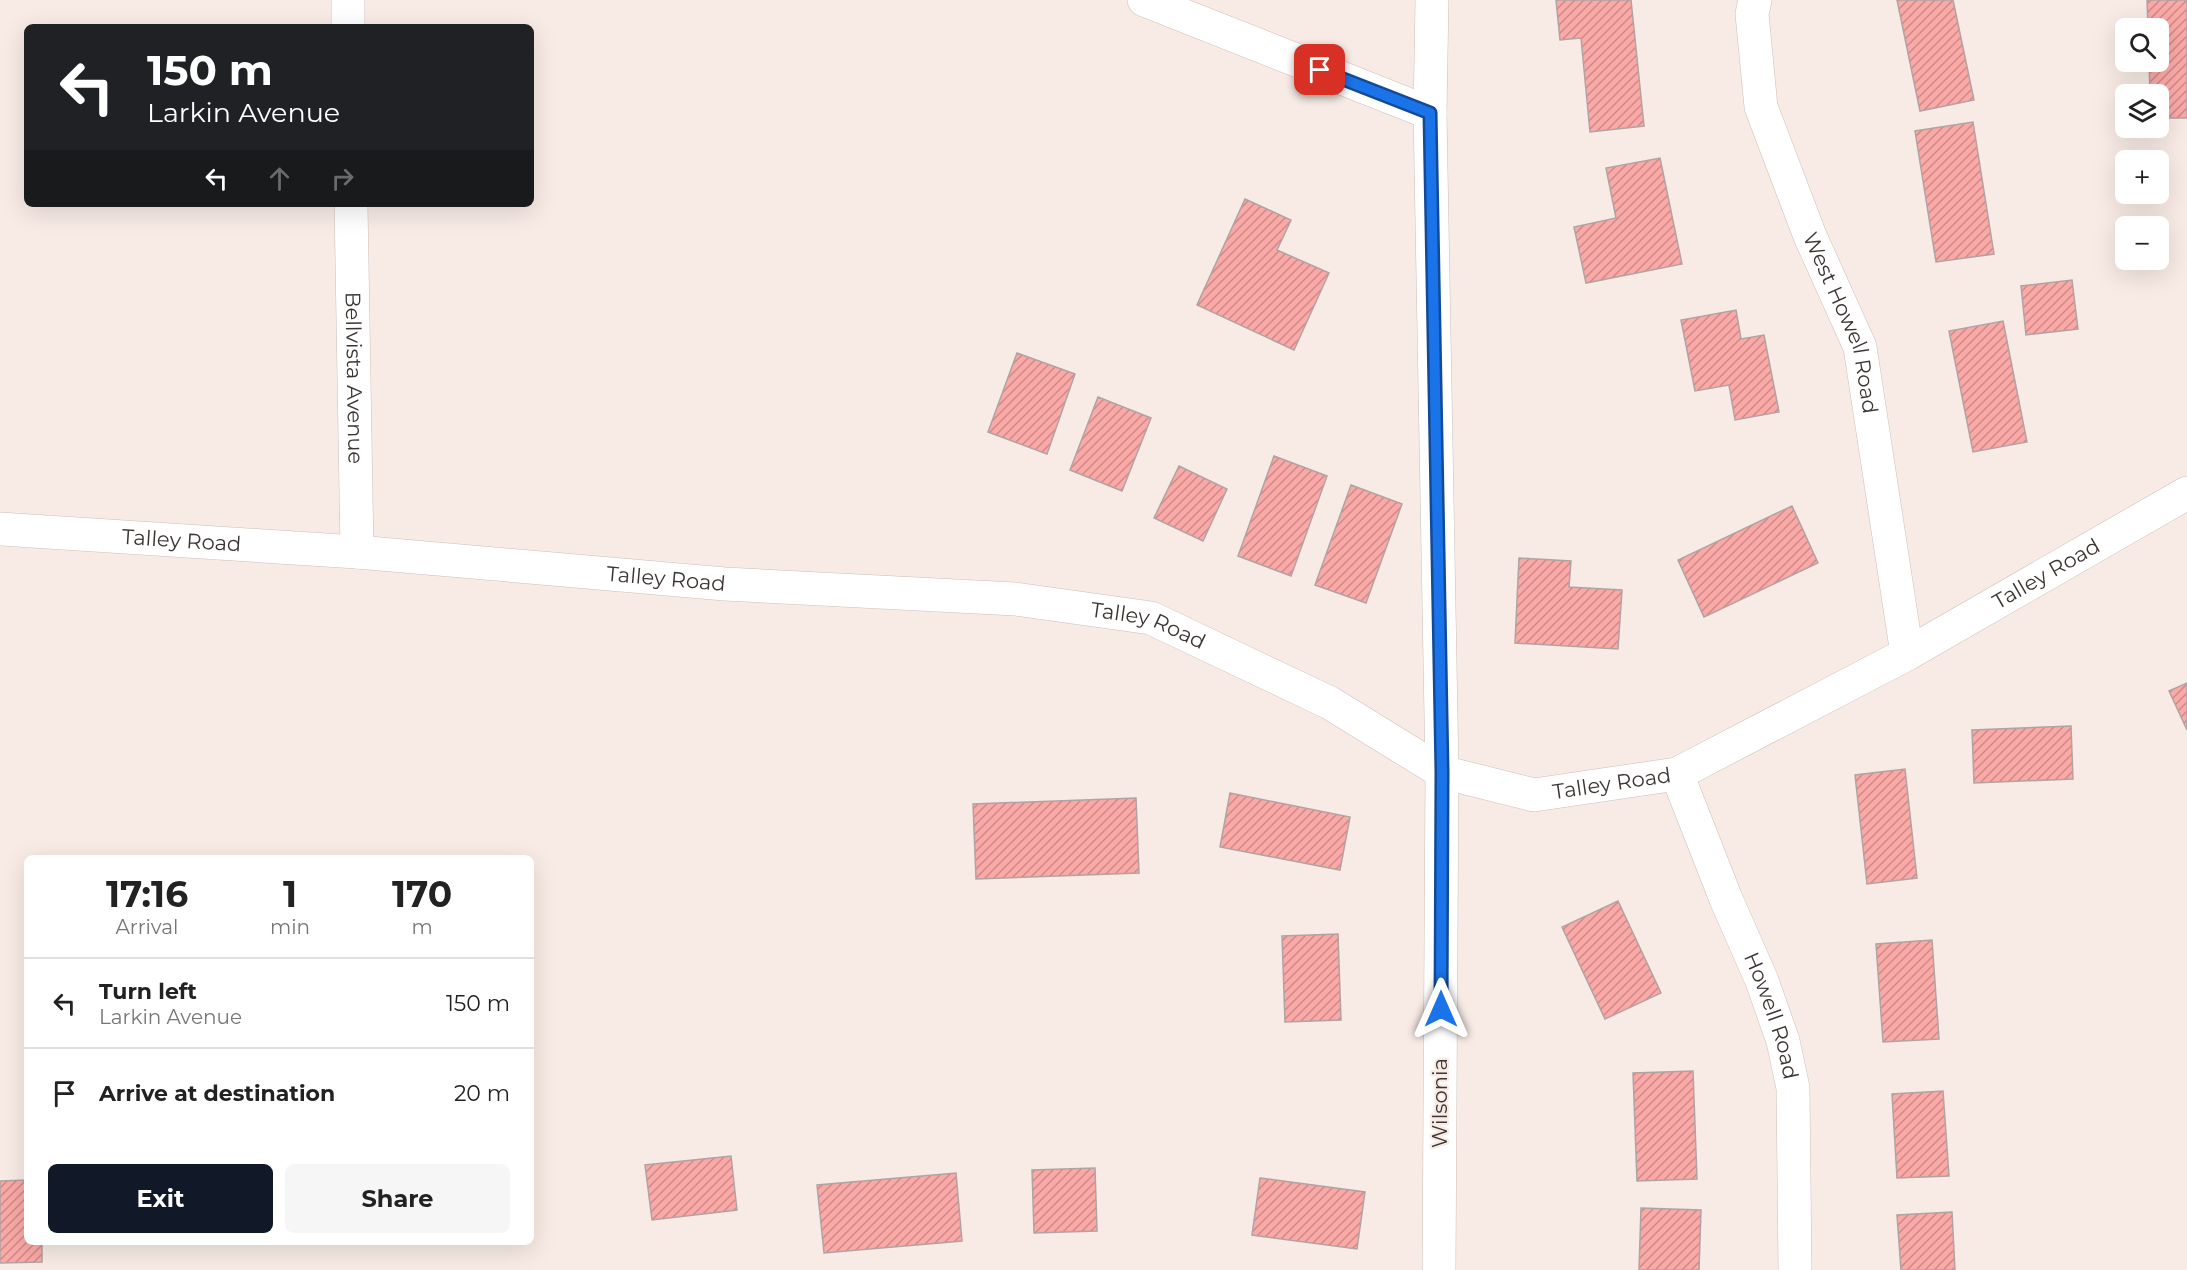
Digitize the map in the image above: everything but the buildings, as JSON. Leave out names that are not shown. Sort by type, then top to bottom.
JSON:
[{"type":"street","points":[[348,0],[348,24]]},
{"type":"street","points":[[1144,0],[1430,113]]},
{"type":"street","name":"Wilsonia","points":[[1432,0],[1430,113],[1442,772],[1439,1270]]},
{"type":"street","name":"West Howell Road","points":[[1755,0],[1752,14],[1761,107],[1809,236],[1860,347],[1907,654]]},
{"type":"street","name":"Bellvista Avenue","points":[[351,207],[357,552]]},
{"type":"street","name":"Talley Road","points":[[0,528],[357,552],[725,584],[1015,599],[1151,618],[1330,703],[1442,772],[1534,795],[1677,774],[1907,654],[2187,493]]},
{"type":"street","name":"Howell Road","points":[[1677,774],[1726,899],[1762,981],[1783,1041],[1793,1088],[1795,1270]]},
{"type":"route","points":[[1320,70],[1430,113],[1442,772],[1441,1009]]}]
